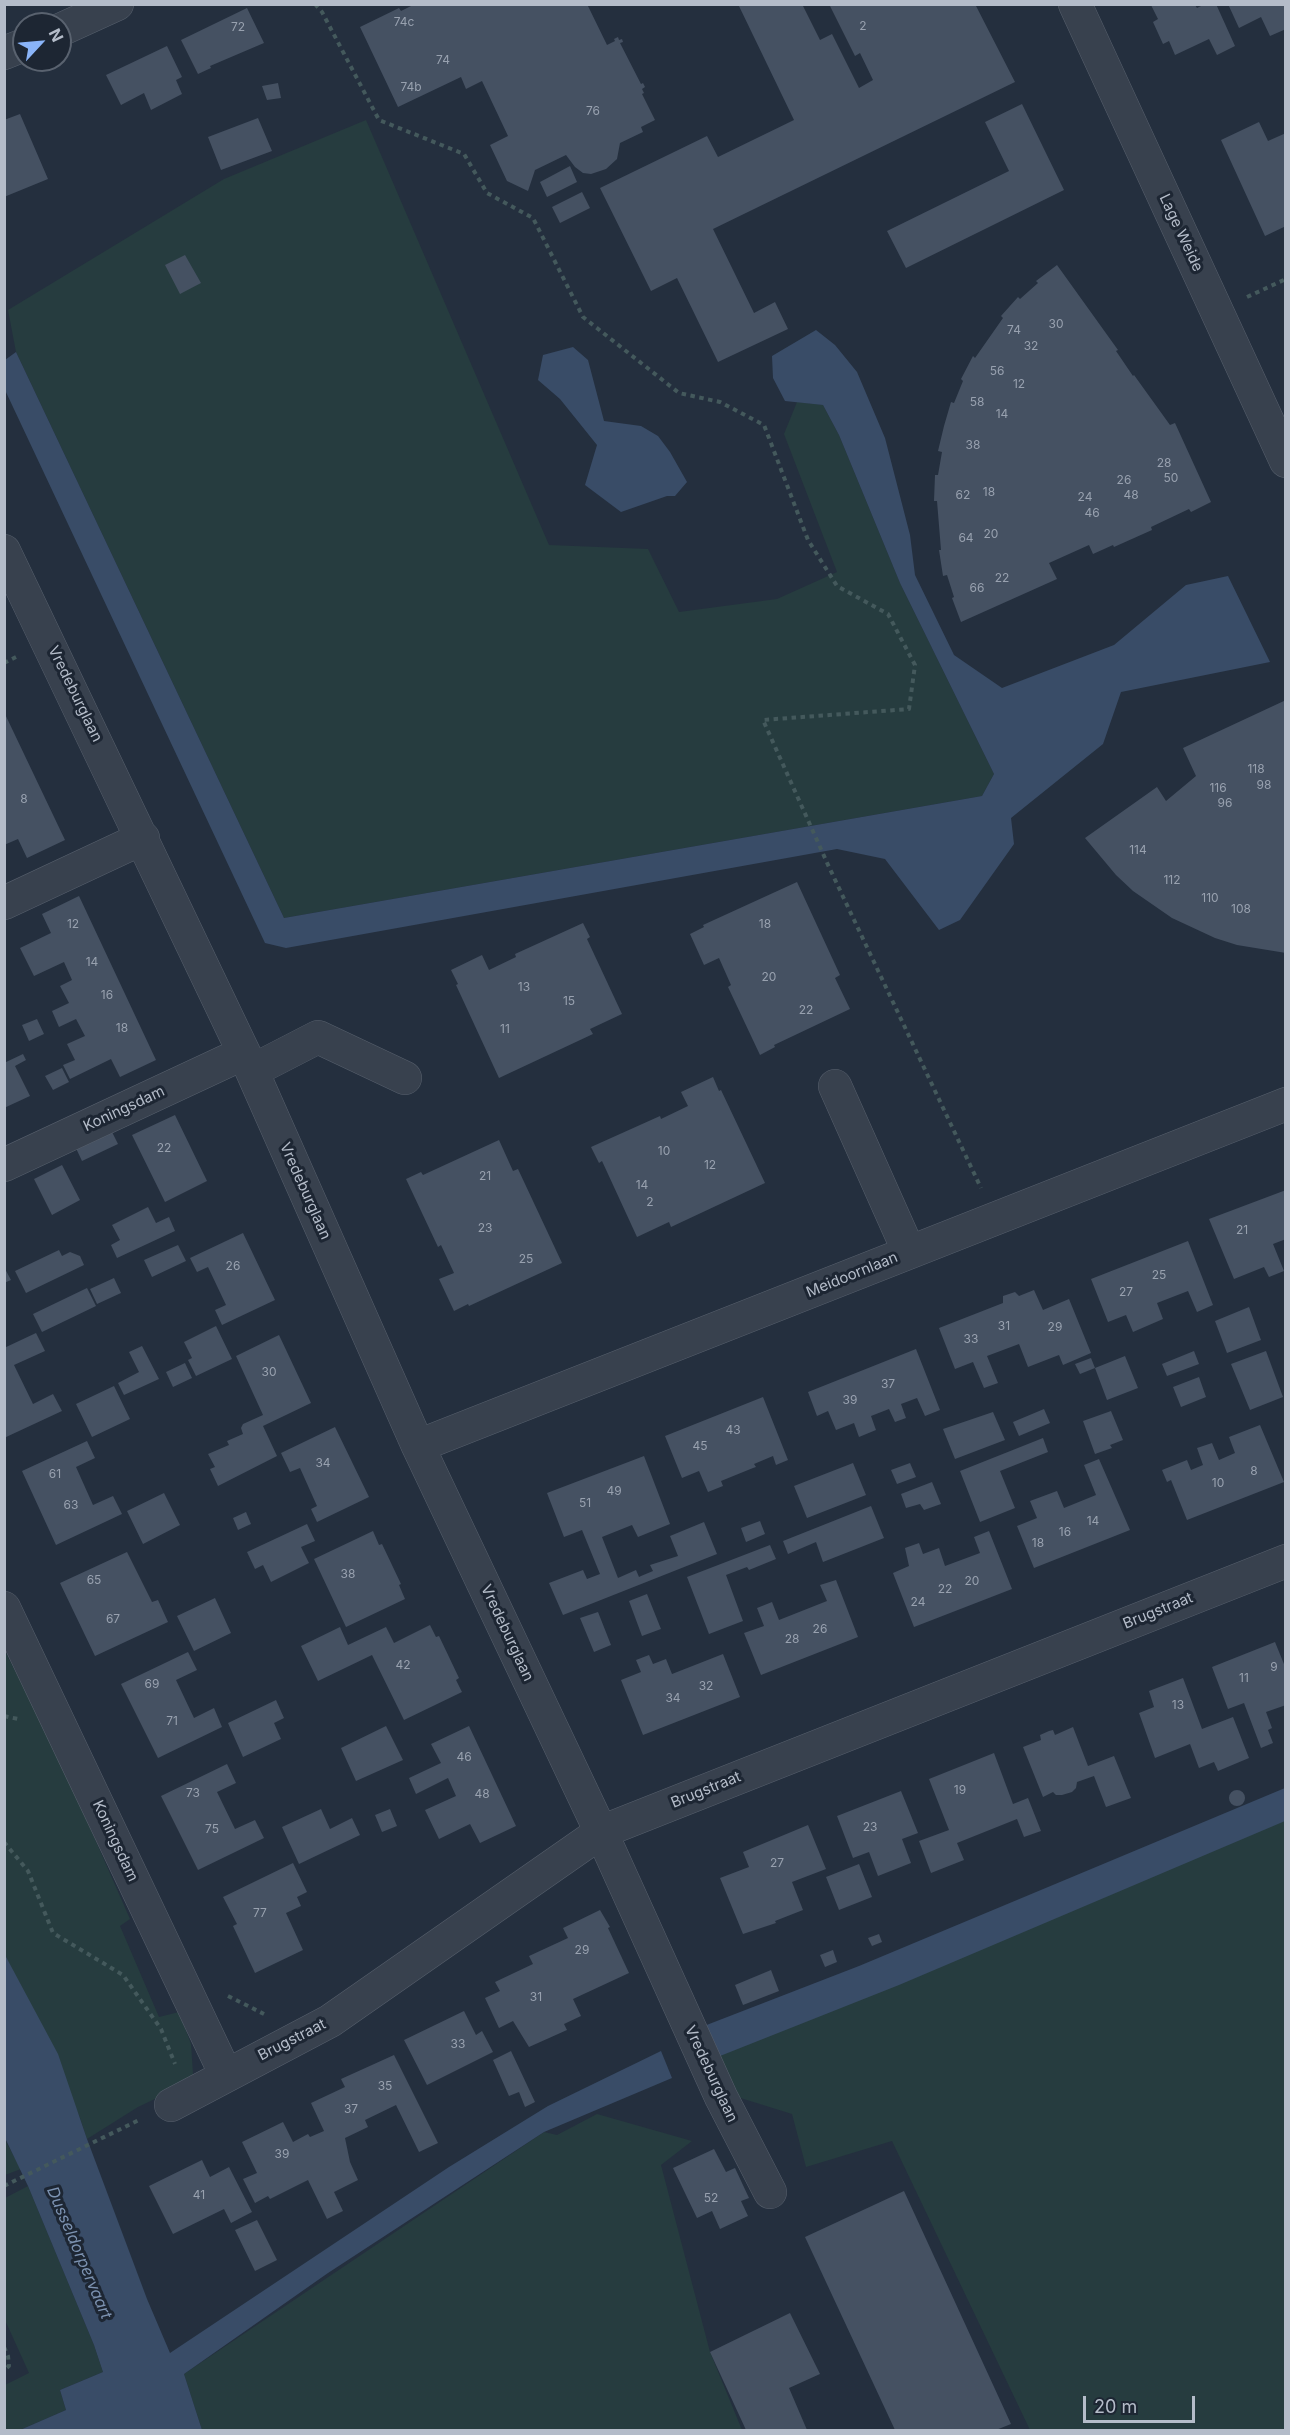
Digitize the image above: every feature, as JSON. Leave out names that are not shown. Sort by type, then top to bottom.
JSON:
[{"type":"street","points":[[72,25],[117,4]]},
{"type":"street","name":"Lage Weide","points":[[1075,4],[1286,461]]},
{"type":"street","name":"Vredeburglaan","points":[[4,551],[248,1062],[418,1446],[601,1832],[721,2097],[770,2192]]},
{"type":"street","points":[[4,903],[143,838]]},
{"type":"street","points":[[248,1062],[318,1037],[405,1078]]},
{"type":"street","name":"Koningsdam","points":[[4,1165],[248,1062]]},
{"type":"street","points":[[834,1086],[909,1252]]},
{"type":"street","name":"Meidoornlaan","points":[[418,1446],[1286,1104]]},
{"type":"street","name":"Brugstraat","points":[[180,2100],[330,2020],[601,1832],[1286,1561]]},
{"type":"street","name":"Koningsdam","points":[[4,1608],[226,2074]]},
{"type":"path","points":[[315,4],[322,12],[379,120],[464,154],[487,193],[533,218],[583,317],[679,393],[720,402],[764,425],[808,540],[837,586],[888,614],[915,664],[909,709],[763,720],[829,867],[996,1219]]},
{"type":"path","points":[[4,1842],[28,1871],[53,1933],[123,1975],[161,2029],[180,2100]]},
{"type":"path","points":[[161,2029],[196,2013],[226,1995],[265,2015],[274,2012]]},
{"type":"path","points":[[4,2186],[107,2136]]},
{"type":"path","points":[[4,2347],[9,2356],[9,2366],[4,2370]]},
{"type":"green space","points":[[366,120],[549,545],[648,549],[679,612],[777,599],[837,572],[784,434],[797,402],[823,405],[839,435],[900,583],[994,774],[982,796],[284,918],[16,352],[8,310],[224,179]]},
{"type":"green space","points":[[4,1649],[62,1764],[130,1919],[120,1926],[159,2017],[179,2012],[191,2044],[193,2074],[180,2087],[138,2107],[87,2139],[80,2118],[5,1955]]},
{"type":"green space","points":[[1285,1800],[1285,2430],[1030,2430],[892,2141],[806,2167],[792,2114],[731,2095],[706,2037]]},
{"type":"green space","points":[[597,2114],[692,2141],[661,2165],[710,2352],[742,2430],[202,2430],[184,2374],[544,2132],[557,2135]]},
{"type":"green space","points":[[4,2138],[21,2169],[5,2175],[4,2175]]},
{"type":"green space","points":[[28,2186],[103,2372],[60,2390],[66,2410],[20,2430],[5,2430],[5,2385],[29,2373],[5,2320],[5,2198]]},
{"type":"water","points":[[816,330],[835,345],[857,372],[885,438],[910,535],[915,575],[954,655],[1002,688],[1114,645],[1186,585],[1228,576],[1270,662],[1121,692],[1103,744],[1011,818],[1014,844],[960,920],[939,930],[885,859],[837,849],[286,948],[265,943],[5,390],[5,360],[16,352],[284,918],[982,796],[994,774],[900,583],[839,435],[823,405],[785,401],[773,378],[772,356]]},
{"type":"water","points":[[573,347],[588,360],[604,421],[641,426],[658,436],[670,452],[687,482],[675,496],[667,496],[621,512],[585,485],[597,445],[560,399],[538,380],[543,355]]},
{"type":"water","points":[[1285,1788],[1285,1821],[899,1985],[715,2058],[704,2026],[859,1966]]},
{"type":"water","name":"Dusseldorpervaart","points":[[5,1955],[58,2054],[87,2139],[147,2299],[170,2353],[449,2167],[548,2106],[661,2051],[672,2078],[544,2132],[328,2273],[184,2374],[202,2430],[20,2430],[66,2410],[60,2390],[103,2372],[28,2186],[5,2138]]},
{"type":"building","points":[[415,4],[587,4],[607,45],[618,37],[619,40],[622,39],[623,42],[620,43],[641,84],[643,83],[645,87],[642,89],[644,93],[642,94],[655,120],[641,127],[643,132],[620,143],[617,159],[606,169],[591,174],[583,173],[566,155],[535,170],[528,191],[507,181],[490,145],[508,136],[482,81],[466,89],[461,77],[398,107],[360,27],[399,8],[401,11]]},
{"type":"building","points":[[738,4],[802,4],[820,40],[832,34],[859,88],[873,80],[860,53],[855,56],[829,4],[975,4],[1015,82],[713,229],[754,313],[775,302],[788,329],[718,362],[677,278],[651,291],[600,188],[707,136],[718,157],[794,120]]},
{"type":"building","points":[[1205,4],[1216,4],[1235,46],[1217,55],[1209,39],[1175,55],[1169,41],[1163,44],[1153,22],[1158,19],[1151,5],[1195,5],[1197,8]]},
{"type":"building","points":[[1228,4],[1286,4],[1286,29],[1270,36],[1261,17],[1239,28]]},
{"type":"building","points":[[247,8],[264,43],[210,66],[211,68],[198,74],[181,40]]},
{"type":"building","points":[[167,46],[182,77],[176,80],[182,94],[151,110],[144,93],[121,105],[106,75]]},
{"type":"building","points":[[278,83],[281,98],[267,100],[262,86]]},
{"type":"building","points":[[1022,104],[1064,190],[906,268],[887,231],[1009,171],[985,122]]},
{"type":"building","points":[[20,114],[48,179],[4,197],[4,120]]},
{"type":"building","points":[[258,118],[272,151],[221,170],[208,137]]},
{"type":"building","points":[[1259,122],[1268,141],[1286,133],[1286,226],[1265,236],[1221,140]]},
{"type":"building","points":[[570,166],[577,182],[547,197],[540,182]]},
{"type":"building","points":[[582,192],[590,208],[560,223],[552,207]]},
{"type":"building","points":[[185,255],[201,283],[180,294],[165,265]]},
{"type":"building","points":[[1057,265],[1118,350],[1116,351],[1133,376],[1170,425],[1175,423],[1211,502],[1191,512],[1189,509],[1151,527],[1152,530],[1114,547],[1113,545],[1093,554],[1089,545],[1049,563],[1057,579],[961,622],[947,575],[943,576],[939,550],[941,550],[937,501],[934,501],[935,475],[938,475],[942,452],[938,451],[944,426],[951,402],[954,403],[963,381],[961,379],[973,356],[975,358],[1003,318],[1001,316],[1018,297],[1020,299],[1038,283],[1036,281]]},
{"type":"building","points":[[1286,700],[1286,953],[1237,945],[1215,938],[1172,918],[1133,891],[1116,875],[1085,838],[1157,787],[1166,801],[1196,776],[1183,748]]},
{"type":"building","points":[[4,712],[65,840],[27,858],[18,839],[4,845]]},
{"type":"building","points":[[797,882],[840,975],[835,978],[850,1009],[774,1045],[775,1047],[760,1055],[728,987],[731,985],[719,958],[704,965],[690,934],[704,927],[703,925]]},
{"type":"building","points":[[79,896],[156,1060],[120,1077],[111,1059],[70,1079],[63,1065],[75,1060],[67,1044],[85,1036],[76,1019],[59,1027],[52,1011],[69,1003],[60,986],[72,980],[64,962],[34,976],[20,948],[51,933],[42,914]]},
{"type":"building","points":[[583,923],[590,937],[587,939],[622,1014],[590,1029],[593,1034],[499,1078],[451,970],[482,955],[489,970],[516,957],[515,954]]},
{"type":"building","points":[[37,1019],[44,1034],[29,1041],[22,1025]]},
{"type":"building","points":[[23,1054],[26,1060],[15,1066],[30,1096],[4,1108],[4,1063]]},
{"type":"building","points":[[62,1068],[69,1082],[53,1090],[45,1076]]},
{"type":"building","points":[[713,1077],[765,1183],[671,1227],[669,1222],[637,1237],[602,1161],[599,1163],[591,1147],[688,1106],[681,1092]]},
{"type":"building","points":[[175,1115],[207,1181],[165,1202],[132,1135]]},
{"type":"building","points":[[109,1126],[118,1144],[82,1161],[74,1144]]},
{"type":"building","points":[[499,1140],[513,1171],[518,1169],[562,1263],[454,1311],[439,1279],[454,1273],[441,1245],[438,1247],[406,1179],[421,1172],[423,1175]]},
{"type":"building","points":[[62,1165],[80,1200],[52,1215],[34,1179]]},
{"type":"building","points":[[1286,1190],[1286,1239],[1273,1244],[1284,1271],[1269,1277],[1264,1267],[1234,1279],[1209,1219]]},
{"type":"building","points":[[148,1207],[156,1223],[169,1217],[175,1231],[117,1258],[111,1245],[120,1240],[112,1225]]},
{"type":"building","points":[[243,1233],[275,1300],[222,1325],[215,1310],[226,1305],[208,1267],[197,1272],[190,1258]]},
{"type":"building","points":[[1188,1241],[1213,1305],[1197,1312],[1188,1291],[1157,1303],[1163,1319],[1133,1332],[1126,1315],[1108,1322],[1091,1279]]},
{"type":"building","points":[[178,1245],[186,1261],[152,1277],[144,1260]]},
{"type":"building","points":[[59,1250],[62,1256],[70,1252],[80,1256],[84,1265],[26,1293],[15,1271]]},
{"type":"building","points":[[4,1267],[11,1280],[4,1283]]},
{"type":"building","points":[[114,1278],[121,1293],[97,1304],[90,1289]]},
{"type":"building","points":[[87,1288],[96,1306],[42,1332],[33,1314]]},
{"type":"building","points":[[1034,1290],[1043,1310],[1069,1299],[1091,1353],[1063,1365],[1059,1355],[1028,1367],[1019,1344],[987,1356],[998,1383],[984,1388],[973,1362],[955,1369],[939,1328],[1003,1303],[1003,1296],[1015,1292],[1019,1296]]},
{"type":"building","points":[[1249,1307],[1261,1340],[1227,1353],[1215,1321]]},
{"type":"building","points":[[216,1326],[232,1359],[196,1376],[188,1360],[192,1358],[184,1342]]},
{"type":"building","points":[[36,1333],[45,1351],[14,1365],[33,1404],[53,1394],[62,1411],[4,1438],[4,1348]]},
{"type":"building","points":[[279,1335],[311,1403],[263,1426],[277,1456],[218,1486],[210,1469],[215,1467],[208,1454],[229,1445],[227,1441],[243,1434],[241,1428],[243,1424],[263,1415],[236,1356]]},
{"type":"building","points":[[142,1346],[159,1379],[124,1395],[118,1383],[139,1372],[129,1352]]},
{"type":"building","points":[[916,1349],[940,1410],[925,1416],[917,1398],[901,1404],[906,1418],[895,1422],[889,1409],[871,1416],[876,1430],[859,1437],[854,1423],[836,1430],[828,1411],[817,1416],[808,1392]]},
{"type":"building","points":[[1194,1351],[1199,1364],[1167,1376],[1162,1364]]},
{"type":"building","points":[[1266,1351],[1283,1397],[1250,1410],[1231,1364]]},
{"type":"building","points":[[1125,1356],[1138,1388],[1107,1400],[1095,1368]]},
{"type":"building","points":[[1091,1358],[1095,1368],[1080,1374],[1075,1364]]},
{"type":"building","points":[[185,1363],[192,1378],[173,1387],[166,1372]]},
{"type":"building","points":[[1199,1377],[1206,1397],[1181,1407],[1173,1387]]},
{"type":"building","points":[[114,1386],[130,1419],[92,1437],[76,1404]]},
{"type":"building","points":[[763,1397],[788,1460],[776,1465],[773,1456],[754,1464],[756,1467],[721,1481],[723,1486],[708,1492],[699,1471],[682,1478],[665,1436]]},
{"type":"building","points":[[1044,1409],[1050,1423],[1019,1436],[1013,1422]]},
{"type":"building","points":[[1111,1411],[1123,1440],[1110,1445],[1112,1448],[1095,1454],[1083,1421]]},
{"type":"building","points":[[993,1412],[1005,1440],[955,1459],[943,1429]]},
{"type":"building","points":[[1260,1425],[1284,1482],[1187,1520],[1171,1480],[1167,1482],[1162,1470],[1187,1460],[1191,1470],[1203,1465],[1197,1448],[1212,1443],[1219,1460],[1235,1453],[1229,1437]]},
{"type":"building","points":[[335,1427],[369,1497],[317,1522],[311,1509],[317,1506],[300,1468],[290,1472],[281,1453]]},
{"type":"building","points":[[1043,1438],[1048,1452],[1000,1471],[1015,1508],[980,1522],[960,1471]]},
{"type":"building","points":[[87,1441],[95,1458],[76,1467],[93,1505],[113,1496],[122,1514],[56,1545],[22,1471]]},
{"type":"building","points":[[644,1456],[670,1524],[638,1537],[632,1525],[602,1537],[618,1578],[636,1570],[639,1577],[653,1571],[650,1565],[678,1556],[670,1536],[704,1522],[717,1554],[563,1615],[549,1583],[583,1570],[587,1579],[600,1574],[582,1530],[564,1537],[547,1493]]},
{"type":"building","points":[[1099,1459],[1130,1530],[1034,1568],[1017,1526],[1037,1518],[1030,1501],[1057,1491],[1064,1508],[1096,1495],[1084,1465]]},
{"type":"building","points":[[853,1463],[866,1495],[807,1518],[794,1486]]},
{"type":"building","points":[[910,1463],[916,1477],[897,1484],[891,1470]]},
{"type":"building","points":[[932,1482],[941,1504],[924,1510],[920,1504],[906,1508],[901,1494]]},
{"type":"building","points":[[164,1493],[180,1525],[143,1544],[127,1511]]},
{"type":"building","points":[[871,1506],[884,1538],[823,1562],[816,1542],[788,1554],[783,1541]]},
{"type":"building","points":[[246,1512],[251,1524],[238,1530],[233,1518]]},
{"type":"building","points":[[760,1521],[765,1534],[746,1542],[741,1528]]},
{"type":"building","points":[[307,1524],[315,1541],[301,1547],[309,1563],[271,1582],[263,1565],[255,1569],[247,1552]]},
{"type":"building","points":[[373,1531],[379,1545],[382,1544],[401,1584],[399,1585],[405,1599],[346,1627],[314,1559]]},
{"type":"building","points":[[989,1531],[1012,1589],[914,1627],[893,1573],[909,1566],[905,1548],[919,1543],[923,1554],[939,1548],[945,1566],[980,1553],[974,1537]]},
{"type":"building","points":[[770,1545],[776,1559],[749,1570],[747,1567],[726,1575],[743,1621],[709,1634],[687,1577]]},
{"type":"building","points":[[127,1552],[152,1602],[158,1600],[168,1622],[95,1656],[60,1583]]},
{"type":"building","points":[[836,1580],[858,1637],[761,1675],[744,1633],[764,1626],[757,1608],[772,1602],[779,1620],[827,1601],[820,1585]]},
{"type":"building","points":[[647,1594],[661,1629],[642,1636],[629,1601]]},
{"type":"building","points":[[215,1598],[231,1633],[194,1651],[177,1616]]},
{"type":"building","points":[[598,1612],[611,1645],[594,1652],[580,1618]]},
{"type":"building","points":[[430,1625],[436,1637],[439,1636],[459,1678],[456,1680],[462,1692],[404,1720],[372,1655],[318,1681],[301,1646],[340,1627],[348,1645],[386,1627],[394,1643]]},
{"type":"building","points":[[1275,1642],[1286,1669],[1286,1705],[1266,1712],[1272,1728],[1268,1730],[1273,1743],[1261,1748],[1244,1703],[1228,1709],[1212,1667]]},
{"type":"building","points":[[188,1652],[197,1670],[176,1680],[194,1718],[214,1708],[222,1727],[158,1758],[121,1684]]},
{"type":"building","points":[[723,1654],[740,1697],[643,1735],[621,1680],[641,1672],[636,1660],[649,1655],[653,1664],[666,1659],[672,1674]]},
{"type":"building","points":[[1183,1678],[1202,1729],[1233,1717],[1249,1758],[1218,1771],[1214,1762],[1199,1768],[1190,1744],[1155,1758],[1139,1713],[1154,1707],[1149,1691]]},
{"type":"building","points":[[276,1700],[284,1718],[274,1723],[281,1739],[243,1757],[228,1723]]},
{"type":"building","points":[[386,1726],[403,1760],[356,1781],[341,1748]]},
{"type":"building","points":[[469,1726],[516,1826],[480,1843],[470,1824],[439,1839],[425,1810],[456,1796],[448,1778],[416,1794],[409,1778],[441,1763],[431,1744]]},
{"type":"building","points":[[1073,1727],[1088,1766],[1114,1756],[1131,1798],[1106,1807],[1094,1776],[1077,1782],[1072,1792],[1056,1795],[1053,1792],[1043,1797],[1023,1747],[1041,1740],[1040,1735],[1049,1731],[1053,1730],[1055,1735]]},
{"type":"building","points":[[994,1753],[1013,1804],[1028,1798],[1041,1831],[1024,1837],[1017,1819],[957,1843],[964,1860],[931,1873],[919,1841],[949,1830],[929,1779]]},
{"type":"building","points":[[227,1764],[236,1783],[217,1792],[235,1829],[255,1820],[264,1838],[198,1870],[161,1796]]},
{"type":"building","points":[[1234,1790],[1240,1790],[1245,1798],[1243,1804],[1234,1806],[1229,1801],[1229,1795]]},
{"type":"building","points":[[901,1791],[918,1833],[902,1839],[911,1863],[878,1876],[869,1852],[853,1858],[837,1816]]},
{"type":"building","points":[[321,1809],[330,1829],[352,1818],[360,1835],[299,1864],[282,1827]]},
{"type":"building","points":[[390,1809],[397,1826],[382,1832],[375,1815]]},
{"type":"building","points":[[808,1825],[826,1869],[792,1882],[803,1910],[775,1921],[776,1923],[743,1934],[720,1878],[749,1867],[743,1852]]},
{"type":"building","points":[[293,1863],[307,1892],[297,1897],[301,1906],[286,1913],[303,1950],[255,1973],[233,1926],[237,1924],[223,1897]]},
{"type":"building","points":[[859,1864],[872,1897],[839,1910],[826,1877]]},
{"type":"building","points":[[600,1910],[610,1927],[608,1928],[629,1973],[573,1999],[581,2016],[564,2024],[567,2030],[529,2047],[513,2021],[499,2028],[485,1998],[500,1991],[495,1982],[533,1964],[529,1956],[568,1938],[563,1928]]},
{"type":"building","points":[[879,1934],[882,1942],[872,1946],[868,1938]]},
{"type":"building","points":[[833,1950],[837,1962],[825,1967],[820,1955]]},
{"type":"building","points":[[771,1970],[779,1991],[743,2005],[735,1985]]},
{"type":"building","points":[[464,2011],[476,2035],[482,2031],[493,2052],[427,2085],[404,2040]]},
{"type":"building","points":[[511,2051],[535,2102],[525,2107],[519,2092],[509,2096],[493,2060]]},
{"type":"building","points":[[394,2055],[438,2143],[419,2152],[396,2105],[365,2120],[368,2127],[345,2138],[350,2162],[358,2180],[334,2192],[343,2211],[327,2219],[308,2180],[270,2199],[268,2196],[255,2203],[243,2179],[257,2173],[242,2142],[283,2122],[293,2142],[308,2134],[310,2137],[324,2131],[311,2103],[345,2087],[341,2079]]},
{"type":"building","points":[[714,2149],[726,2172],[735,2168],[749,2198],[741,2201],[748,2216],[720,2229],[712,2211],[697,2218],[673,2168]]},
{"type":"building","points":[[202,2160],[210,2177],[229,2167],[252,2212],[231,2223],[224,2209],[173,2234],[149,2186]]},
{"type":"building","points":[[904,2191],[1011,2424],[996,2430],[895,2430],[805,2237]]},
{"type":"building","points":[[257,2220],[277,2260],[255,2271],[235,2230]]},
{"type":"building","points":[[790,2313],[820,2374],[789,2388],[807,2430],[746,2430],[710,2352]]}]
